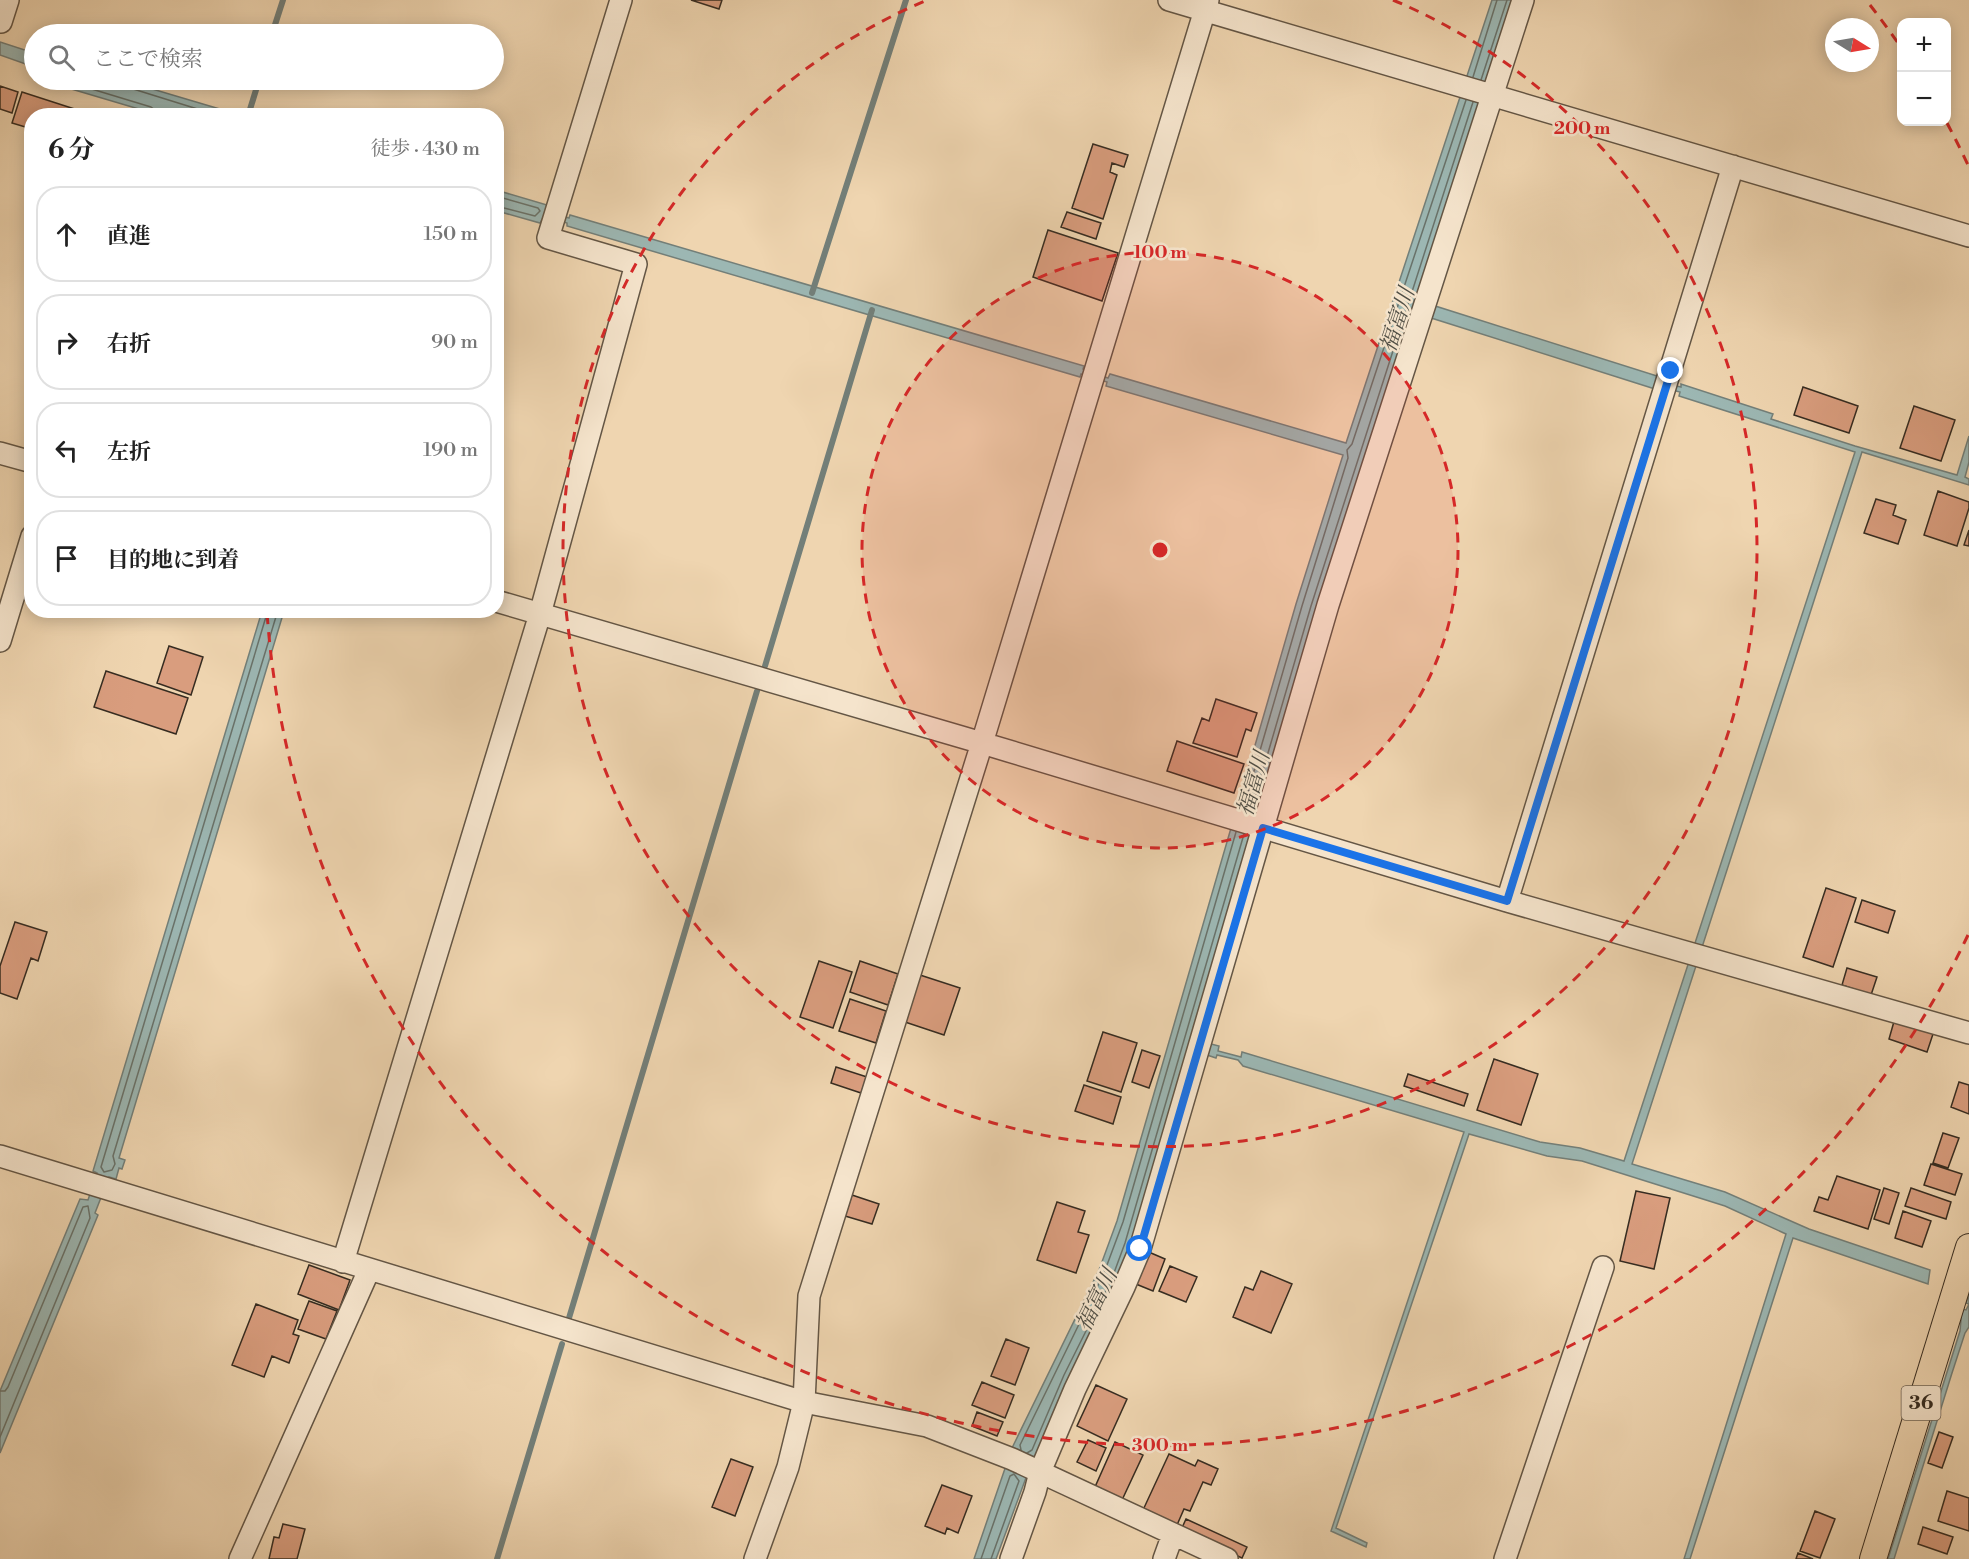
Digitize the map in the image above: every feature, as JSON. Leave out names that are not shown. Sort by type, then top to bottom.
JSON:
[{"type":"main road","name":"36","points":[[1873,1559],[1968,1258]]},
{"type":"street","points":[[1,22],[8,0]]},
{"type":"street","points":[[343,1262],[540,614],[636,264],[549,238],[621,0]]},
{"type":"street","points":[[1169,0],[1207,5],[1457,86],[1969,236]]},
{"type":"street","points":[[1011,1559],[1035,1492],[1036,1471],[1140,1249],[1199,1047],[1259,826],[1424,307],[1488,95],[1523,0]]},
{"type":"street","points":[[755,1559],[788,1467],[804,1402],[809,1296],[982,743],[1207,5]]},
{"type":"street","points":[[1507,901],[1733,166]]},
{"type":"street","points":[[0,453],[24,460]]},
{"type":"street","points":[[0,640],[24,562]]},
{"type":"street","points":[[504,603],[982,743],[1507,901],[1969,1033]]},
{"type":"street","points":[[0,1156],[804,1402],[927,1426],[1012,1460],[1227,1559]]},
{"type":"street","points":[[1506,1559],[1603,1267]]},
{"type":"street","points":[[240,1559],[369,1270]]},
{"type":"street","points":[[1164,1559],[1173,1534]]},
{"type":"water","name":"福富川","points":[[1492,0],[1514,0],[1414,303],[1431,307],[1432,305],[1657,376],[1656,381],[1681,387],[1681,384],[1773,414],[1771,419],[1957,475],[1969,436],[1969,462],[1965,477],[1969,479],[1969,485],[1862,452],[1632,1164],[1725,1192],[1809,1229],[1930,1270],[1928,1284],[1793,1238],[1690,1559],[1684,1559],[1786,1234],[1725,1206],[1582,1161],[1547,1156],[1469,1134],[1336,1528],[1367,1543],[1366,1547],[1331,1531],[1464,1132],[1243,1066],[1238,1060],[1217,1055],[1216,1058],[1204,1054],[1116,1283],[1036,1457],[1025,1459],[1027,1475],[996,1559],[974,1559],[1012,1448],[1099,1270],[1117,1221],[1296,604],[1343,455],[1106,386],[1107,382],[1081,374],[1080,377],[567,226],[567,223],[544,216],[540,223],[504,213],[504,192],[547,205],[546,211],[569,218],[570,215],[1084,366],[1083,369],[1108,378],[1110,374],[1346,443]],"holes":[[[1413,307],[1428,317],[1655,389],[1656,386],[1680,392],[1679,396],[1855,452],[1624,1161],[1580,1148],[1540,1142],[1242,1052],[1241,1057],[1218,1051],[1219,1046],[1207,1043]]]},
{"type":"water","points":[[0,42],[24,50],[24,63],[0,55]]},
{"type":"water","points":[[75,90],[156,90],[216,108],[135,108]]},
{"type":"water","points":[[260,618],[282,618],[119,1158],[125,1160],[122,1169],[119,1168],[116,1179],[109,1177],[95,1213],[98,1215],[0,1453],[0,1391],[80,1199],[88,1200],[97,1173],[93,1171]]},
{"type":"water","points":[[1969,1304],[1969,1327],[1952,1373],[1894,1559],[1888,1559],[1960,1331],[1962,1309],[1966,1310]]},
{"type":"building","points":[[691,0],[722,0],[719,9]]},
{"type":"building","points":[[0,86],[18,92],[12,113],[0,109]]},
{"type":"building","points":[[22,92],[72,108],[24,108],[24,127],[12,123]]},
{"type":"building","points":[[1093,144],[1128,155],[1124,167],[1112,163],[1110,172],[1117,175],[1103,219],[1072,208]]},
{"type":"building","points":[[1067,212],[1101,223],[1096,239],[1061,227]]},
{"type":"building","points":[[1048,230],[1118,253],[1102,301],[1033,277]]},
{"type":"building","points":[[1803,387],[1858,406],[1849,433],[1794,415]]},
{"type":"building","points":[[1914,406],[1955,420],[1941,461],[1900,448]]},
{"type":"building","points":[[1938,491],[1969,502],[1957,546],[1924,535]]},
{"type":"building","points":[[1876,499],[1896,505],[1893,515],[1906,520],[1898,544],[1864,533]]},
{"type":"building","points":[[1969,530],[1969,546],[1964,545]]},
{"type":"building","points":[[169,646],[203,657],[191,695],[157,683]]},
{"type":"building","points":[[106,671],[188,698],[176,734],[94,707]]},
{"type":"building","points":[[1216,699],[1257,713],[1251,731],[1246,729],[1237,757],[1193,743],[1202,718],[1209,721]]},
{"type":"building","points":[[1177,741],[1244,764],[1234,793],[1167,771]]},
{"type":"building","points":[[1826,888],[1856,898],[1833,967],[1803,957]]},
{"type":"building","points":[[1862,900],[1895,911],[1888,933],[1855,922]]},
{"type":"building","points":[[15,922],[47,932],[38,961],[31,958],[17,999],[0,993],[0,966]]},
{"type":"building","points":[[819,961],[852,972],[833,1028],[800,1017]]},
{"type":"building","points":[[860,961],[898,974],[888,1005],[850,992]]},
{"type":"building","points":[[1847,968],[1877,977],[1871,995],[1842,985]]},
{"type":"building","points":[[920,975],[960,988],[944,1035],[905,1022]]},
{"type":"building","points":[[850,999],[886,1011],[876,1043],[839,1031]]},
{"type":"building","points":[[1895,1018],[1934,1031],[1927,1052],[1889,1039]]},
{"type":"building","points":[[1103,1032],[1137,1043],[1121,1092],[1087,1081]]},
{"type":"building","points":[[1142,1050],[1160,1056],[1149,1088],[1132,1082]]},
{"type":"building","points":[[1494,1059],[1538,1074],[1521,1125],[1477,1110]]},
{"type":"building","points":[[836,1067],[867,1077],[861,1093],[831,1083]]},
{"type":"building","points":[[1408,1074],[1468,1094],[1464,1106],[1404,1086]]},
{"type":"building","points":[[1959,1082],[1969,1085],[1969,1114],[1951,1107]]},
{"type":"building","points":[[1084,1085],[1121,1097],[1113,1124],[1075,1111]]},
{"type":"building","points":[[1943,1133],[1959,1138],[1948,1168],[1933,1163]]},
{"type":"building","points":[[1931,1164],[1962,1174],[1955,1195],[1924,1185]]},
{"type":"building","points":[[1837,1176],[1880,1190],[1868,1229],[1814,1211],[1819,1197],[1828,1200]]},
{"type":"building","points":[[1884,1188],[1899,1193],[1889,1224],[1874,1219]]},
{"type":"building","points":[[1911,1188],[1951,1202],[1946,1219],[1905,1206]]},
{"type":"building","points":[[1636,1191],[1670,1198],[1654,1269],[1620,1261]]},
{"type":"building","points":[[852,1195],[879,1204],[872,1224],[845,1216]]},
{"type":"building","points":[[1057,1202],[1085,1211],[1078,1232],[1089,1235],[1076,1273],[1037,1260]]},
{"type":"building","points":[[1903,1211],[1931,1221],[1922,1247],[1895,1238]]},
{"type":"building","points":[[1144,1250],[1165,1259],[1153,1291],[1131,1282]]},
{"type":"building","points":[[309,1265],[350,1280],[339,1310],[298,1294]]},
{"type":"building","points":[[1170,1266],[1197,1277],[1186,1302],[1159,1291]]},
{"type":"building","points":[[1261,1271],[1292,1284],[1271,1333],[1233,1317],[1245,1287],[1253,1290]]},
{"type":"building","points":[[309,1301],[337,1311],[326,1339],[298,1329]]},
{"type":"building","points":[[256,1304],[298,1320],[293,1334],[299,1336],[289,1363],[272,1356],[264,1377],[232,1365]]},
{"type":"building","points":[[1006,1339],[1029,1348],[1015,1385],[991,1376]]},
{"type":"building","points":[[982,1382],[1014,1395],[1005,1418],[972,1405]]},
{"type":"building","points":[[1096,1385],[1127,1399],[1108,1441],[1077,1426]]},
{"type":"building","points":[[977,1412],[1003,1422],[997,1436],[972,1426]]},
{"type":"building","points":[[1939,1432],[1953,1437],[1942,1468],[1928,1463]]},
{"type":"building","points":[[1088,1440],[1106,1448],[1096,1471],[1077,1462]]},
{"type":"building","points":[[1115,1442],[1143,1455],[1122,1500],[1095,1487]]},
{"type":"building","points":[[1169,1454],[1195,1466],[1198,1460],[1218,1469],[1211,1485],[1203,1482],[1190,1511],[1184,1509],[1177,1525],[1143,1510]]},
{"type":"building","points":[[731,1459],[753,1467],[735,1516],[712,1507]]},
{"type":"building","points":[[942,1485],[972,1496],[958,1533],[947,1528],[945,1534],[925,1526]]},
{"type":"building","points":[[1947,1491],[1969,1498],[1969,1531],[1938,1521]]},
{"type":"building","points":[[1815,1511],[1835,1519],[1820,1558],[1800,1551]]},
{"type":"building","points":[[1186,1519],[1247,1547],[1242,1558],[1181,1530]]},
{"type":"building","points":[[283,1524],[305,1529],[297,1559],[269,1559],[274,1537],[279,1538]]},
{"type":"building","points":[[1923,1527],[1953,1537],[1947,1554],[1918,1544]]},
{"type":"building","points":[[1798,1553],[1813,1559],[1796,1559]]},
{"type":"waterway","points":[[275,24],[283,0]]},
{"type":"waterway","points":[[812,293],[906,0]]},
{"type":"waterway","points":[[250,108],[256,90]]},
{"type":"waterway","points":[[765,666],[872,310]]},
{"type":"waterway","points":[[569,1318],[757,691]]},
{"type":"waterway","points":[[497,1559],[562,1344]]},
{"type":"route","points":[[1140,1249],[1263,828],[1507,901],[1671,371]]}]
